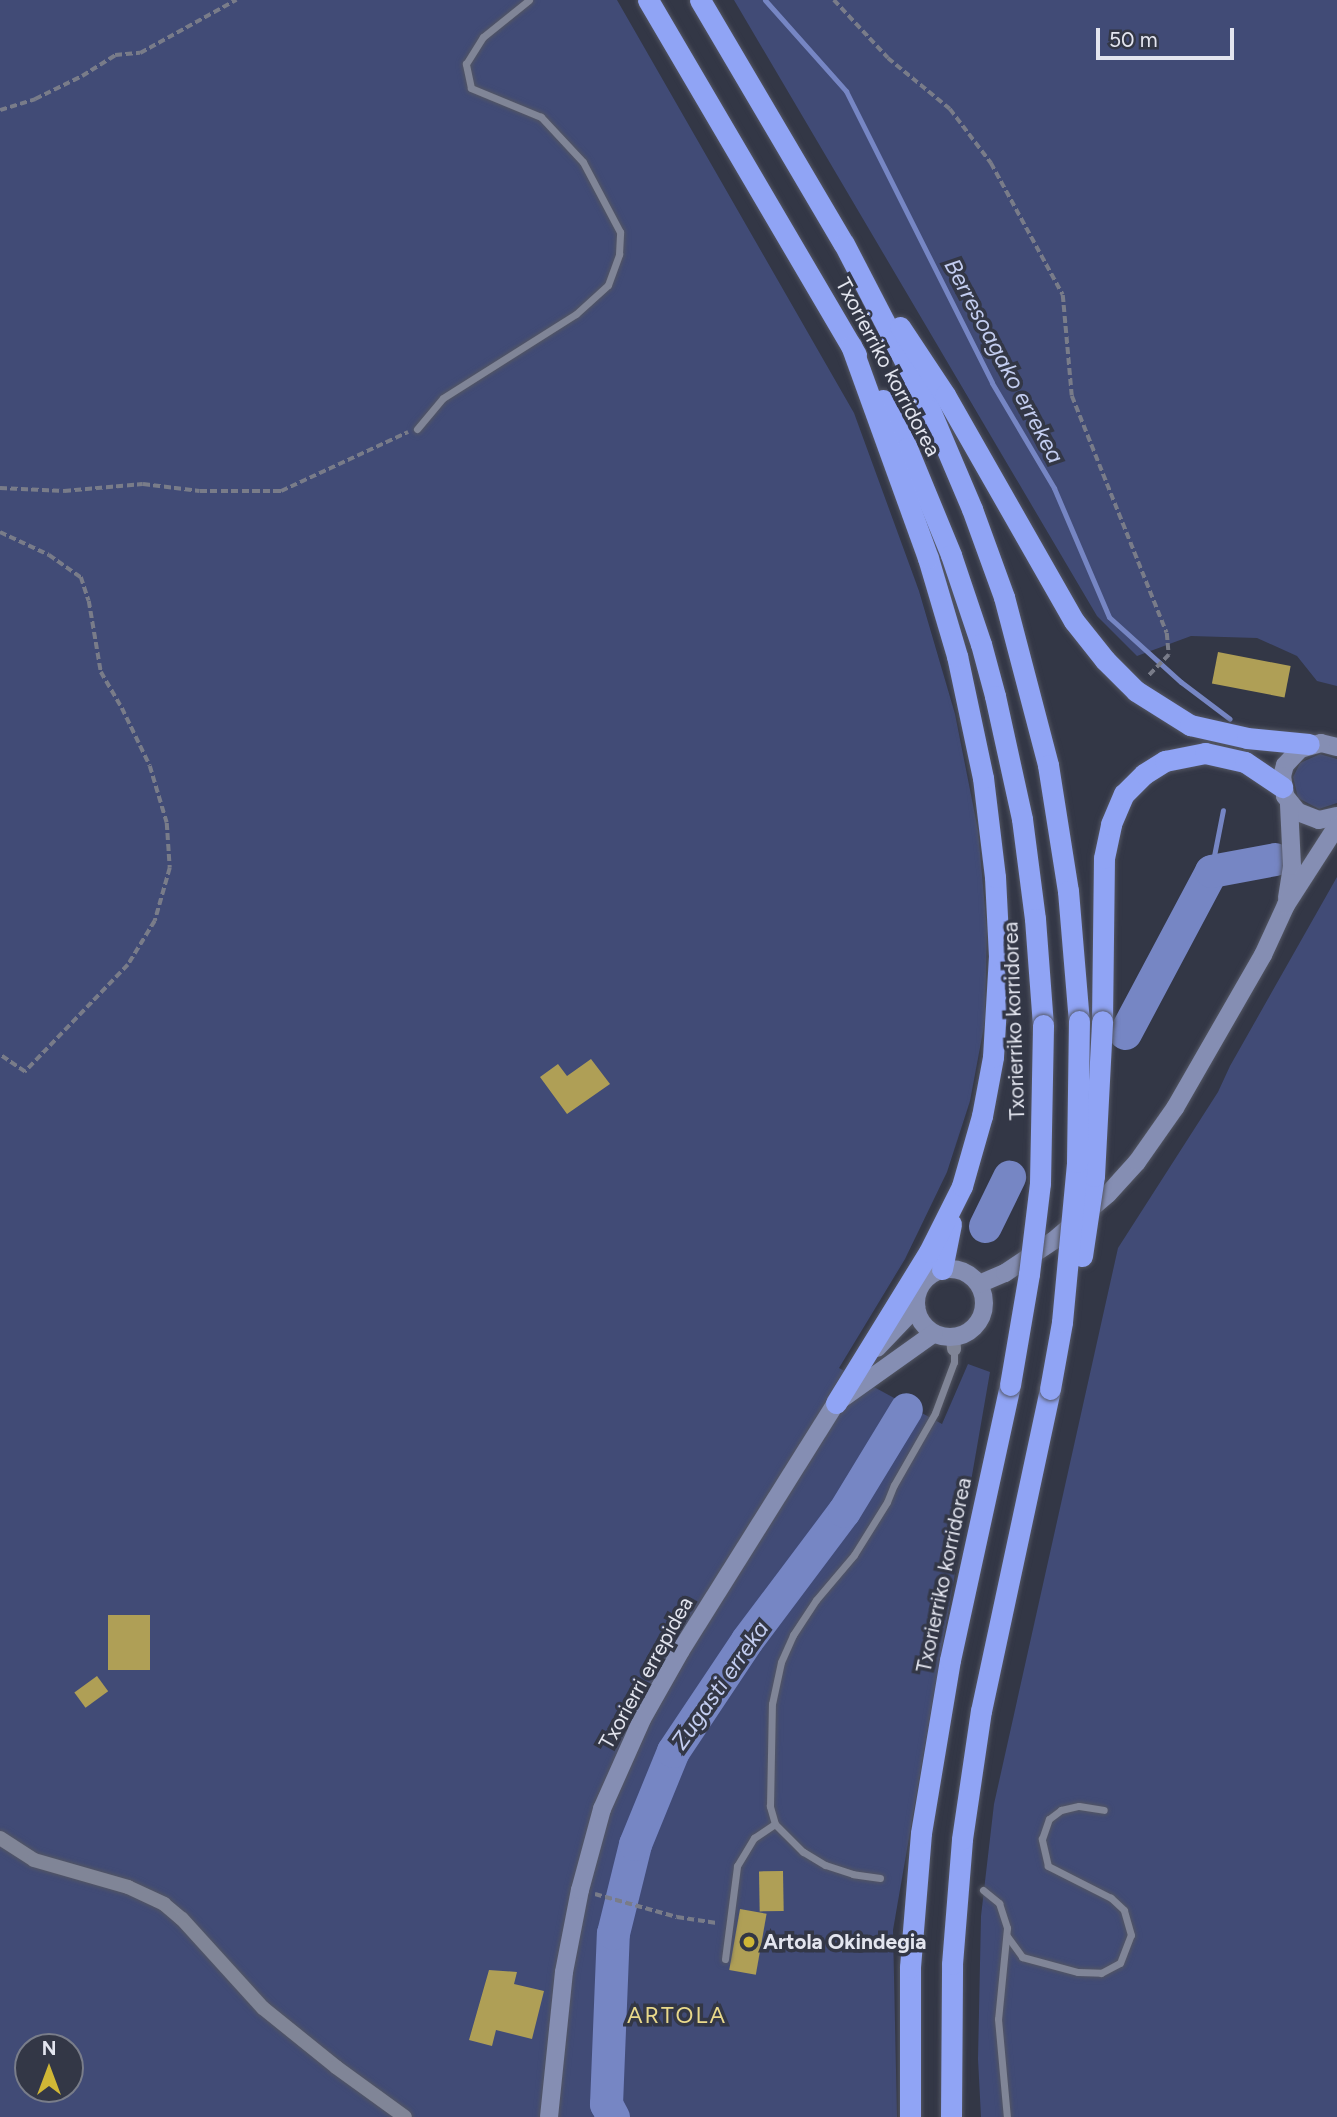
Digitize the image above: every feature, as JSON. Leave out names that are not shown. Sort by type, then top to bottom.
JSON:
[{"type":"highway","name":"Txorierriko korridorea","points":[[648,0],[887,407],[913,460],[951,555],[981,644],[1022,819],[1035,919],[1043,1025],[1040,1184],[1029,1274],[1010,1385],[950,1660],[921,1833],[910,1967],[910,2117]]},
{"type":"highway","name":"Txorierriko korridorea","points":[[700,0],[844,244],[930,410],[972,509],[1004,597],[1037,715],[1053,791],[1068,891],[1079,1021],[1077,1162],[1062,1322],[981,1711],[962,1839],[952,1964],[951,2117]]},
{"type":"highway","points":[[844,244],[945,395],[1074,621],[1105,660],[1136,691],[1190,725],[1217,733],[1322,744]]},
{"type":"highway","points":[[850,345],[947,620],[978,754],[991,840],[998,921],[998,1014],[984,1107],[955,1205],[942,1269]]},
{"type":"highway","points":[[1062,1322],[1079,1273],[1094,1176],[1102,1021],[1104,858],[1111,824],[1125,794],[1144,774],[1165,761],[1205,753],[1245,762],[1286,796]]},
{"type":"highway","points":[[836,1403],[955,1205]]},
{"type":"main road","points":[[1286,905],[1292,866],[1285,765],[1300,749],[1322,744],[1337,731]]},
{"type":"main road","points":[[1286,796],[1308,818],[1319,820],[1337,816]]},
{"type":"main road","points":[[979,1284],[1006,1273],[1062,1234],[1108,1194],[1137,1162],[1200,1066],[1263,955],[1286,905],[1337,826]]},
{"type":"main road","points":[[942,1269],[963,1270],[979,1284],[985,1306],[981,1318],[974,1328],[954,1343],[934,1334],[922,1323],[916,1307],[916,1297],[925,1279],[942,1269]]},
{"type":"main road","points":[[861,1364],[916,1307]]},
{"type":"main road","points":[[836,1403],[934,1334]]},
{"type":"main road","name":"Txorierri errepidea","points":[[550,2117],[564,1972],[580,1890],[602,1809],[642,1719],[681,1650],[836,1403]]},
{"type":"street","points":[[0,1838],[34,1860],[128,1887],[164,1904],[182,1919],[263,2008],[336,2067],[405,2117]]},
{"type":"lane","points":[[417,429],[443,398],[576,314],[608,285],[619,254],[620,232],[583,162],[541,117],[471,89],[466,64],[483,37],[529,0]]},
{"type":"lane","points":[[880,1878],[853,1874],[825,1865],[803,1852],[775,1824],[770,1806],[769,1727],[781,1662],[800,1622],[854,1555],[887,1502],[935,1413],[954,1362],[954,1343]]},
{"type":"lane","points":[[1007,1936],[1022,1957],[1078,1972],[1101,1973],[1120,1963],[1130,1940],[1129,1922],[1124,1910],[1111,1898],[1048,1866],[1042,1839],[1049,1819],[1061,1810],[1079,1806],[1104,1810]]},
{"type":"lane","points":[[725,1959],[737,1866],[754,1838],[775,1824]]},
{"type":"lane","points":[[983,1890],[999,1903],[1004,1914],[1007,1936],[998,2019],[1007,2117]]},
{"type":"path","points":[[0,110],[59,87],[115,55],[140,53],[236,0]]},
{"type":"path","points":[[834,0],[888,58],[950,109],[991,163],[1063,295],[1072,396],[1167,633],[1169,655],[1136,691]]},
{"type":"path","points":[[0,488],[64,491],[143,484],[200,491],[281,491],[417,429]]},
{"type":"path","points":[[0,532],[49,555],[81,577],[89,601],[101,672],[150,766],[164,811],[170,868],[155,921],[128,965],[25,1072],[0,1055]]},
{"type":"path","points":[[601,1895],[677,1917],[728,1925]]},
{"type":"shaded area","points":[[0,0],[617,0],[854,413],[919,591],[955,714],[978,830],[987,930],[985,1021],[970,1101],[947,1172],[905,1259],[839,1368],[942,1424],[968,1364],[990,1372],[893,1930],[897,2117],[0,2117]]},
{"type":"shaded area","points":[[734,0],[1337,0],[1337,686],[1317,681],[1297,656],[1257,638],[1191,636],[1137,656],[1097,616]]},
{"type":"shaded area","points":[[1320,754],[1337,759],[1337,803],[1319,809],[1298,798],[1293,777],[1300,763]]},
{"type":"shaded area","points":[[1337,877],[1337,2117],[981,2117],[978,2059],[981,1916],[994,1804],[1118,1248],[1218,1092]]},
{"type":"building","points":[[1218,652],[1291,666],[1285,698],[1212,683]]},
{"type":"building","points":[[591,1059],[610,1084],[567,1114],[540,1077],[558,1064],[567,1076]]},
{"type":"building","points":[[108,1615],[150,1615],[150,1670],[108,1670]]},
{"type":"building","points":[[97,1676],[108,1691],[86,1708],[74,1692]]},
{"type":"building","points":[[759,1871],[783,1871],[784,1911],[760,1911]]},
{"type":"building","name":"Artola Okindegia","points":[[740,1909],[767,1914],[756,1975],[729,1970]]},
{"type":"building","points":[[489,1970],[517,1972],[514,1984],[544,1991],[532,2039],[496,2030],[492,2046],[469,2040]]},
{"type":"waterway","name":"Berresoagako errekea","points":[[765,0],[846,91],[992,383],[1054,488],[1109,617],[1181,682],[1230,719]]},
{"type":"waterway","points":[[1211,871],[1223,810]]},
{"type":"waterway","points":[[1125,1033],[1211,871],[1275,859]]},
{"type":"waterway","points":[[985,1226],[1009,1177]]},
{"type":"waterway","name":"Zugasti erreka","points":[[613,2117],[606,2104],[613,1933],[635,1844],[673,1751],[747,1640],[844,1511],[906,1409]]},
{"type":"place","name":"Artola Okindegia","points":[[749,1942]]},
{"type":"district","name":"ARTOLA","points":[[677,2015]]}]
